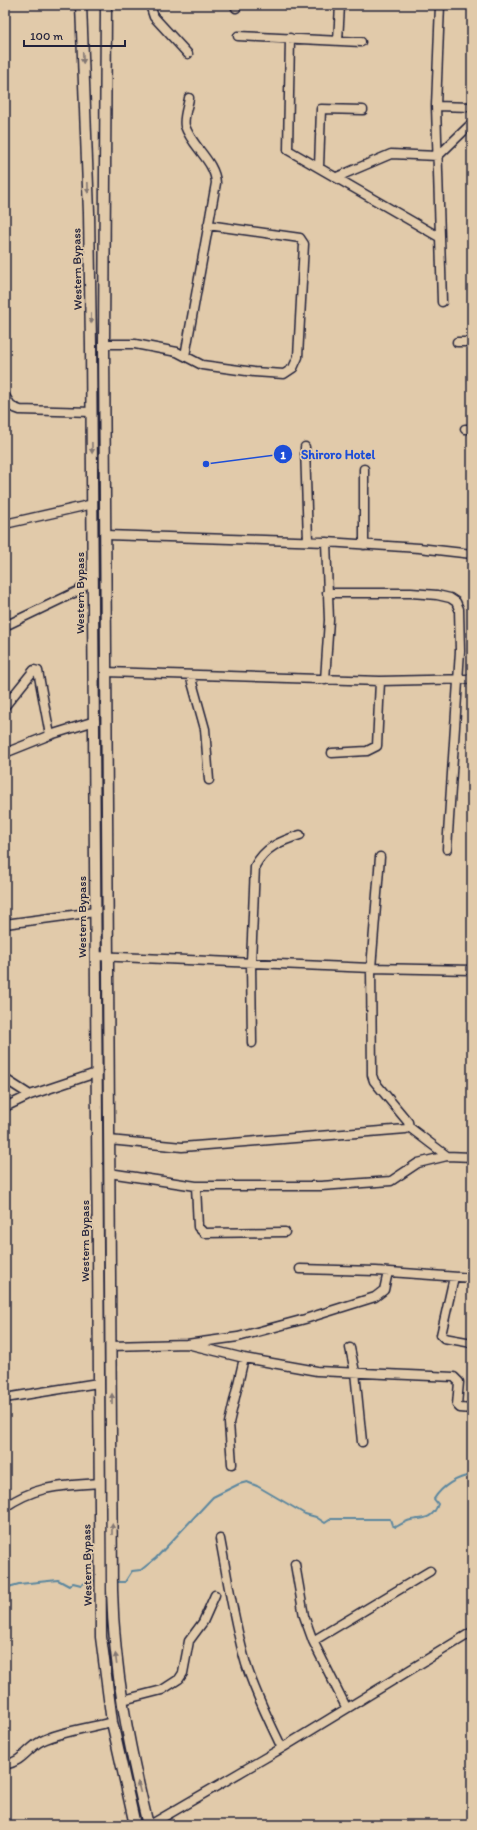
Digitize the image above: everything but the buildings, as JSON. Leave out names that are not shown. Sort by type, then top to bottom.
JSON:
[{"type":"main road","name":"Western Bypass","points":[[81,5],[89,213],[92,412],[92,601],[95,721],[98,1383],[101,1637],[112,1722],[135,1825]]},
{"type":"main road","name":"Western Bypass","points":[[106,5],[104,344],[109,1173],[114,1637],[122,1700],[131,1753],[149,1825]]},
{"type":"street","points":[[150,5],[154,17],[188,54]]},
{"type":"street","points":[[338,41],[340,5]]},
{"type":"street","points":[[440,5],[436,106],[442,302]]},
{"type":"street","points":[[238,36],[361,42]]},
{"type":"street","points":[[290,38],[287,148],[290,153],[337,177],[439,237]]},
{"type":"street","points":[[185,356],[216,183],[216,172],[199,152],[185,125],[189,98]]},
{"type":"street","points":[[436,106],[472,107]]},
{"type":"street","points":[[319,167],[321,108],[363,110]]},
{"type":"street","points":[[337,177],[391,154],[438,156],[472,123]]},
{"type":"street","points":[[104,344],[134,344],[177,352],[202,365],[254,372],[284,374],[293,368],[298,357],[304,244],[300,238],[208,225]]},
{"type":"street","points":[[457,342],[472,342]]},
{"type":"street","points":[[6,401],[12,407],[20,410],[92,412]]},
{"type":"street","points":[[305,447],[308,541]]},
{"type":"street","points":[[364,469],[364,545]]},
{"type":"street","points":[[5,524],[93,504]]},
{"type":"street","points":[[106,535],[308,541],[472,554]]},
{"type":"street","points":[[325,680],[329,620],[326,542]]},
{"type":"street","points":[[5,626],[78,591],[92,579]]},
{"type":"street","points":[[78,591],[92,601]]},
{"type":"street","points":[[327,593],[411,593],[450,598],[456,602],[459,609],[460,651],[447,849]]},
{"type":"street","points":[[5,706],[34,670],[38,671],[50,735]]},
{"type":"street","points":[[106,672],[325,680],[380,681],[472,679]]},
{"type":"street","points":[[190,675],[204,729],[209,780]]},
{"type":"street","points":[[332,753],[367,751],[377,746],[380,681]]},
{"type":"street","points":[[5,753],[50,735],[95,721]]},
{"type":"street","points":[[252,1043],[251,962],[256,866],[260,856],[273,845],[300,835]]},
{"type":"street","points":[[380,857],[371,968],[372,1076],[374,1081],[408,1122],[409,1127],[447,1156]]},
{"type":"street","points":[[5,924],[95,912]]},
{"type":"street","points":[[96,956],[371,968],[472,970]]},
{"type":"street","points":[[5,1107],[30,1095],[96,1073]]},
{"type":"street","points":[[5,1079],[30,1095]]},
{"type":"street","points":[[109,1140],[182,1147],[402,1131],[409,1127]]},
{"type":"street","points":[[109,1173],[196,1186],[321,1186],[391,1181],[418,1163],[447,1156],[472,1157]]},
{"type":"street","points":[[196,1186],[198,1227],[204,1233],[285,1232]]},
{"type":"street","points":[[300,1268],[472,1278]]},
{"type":"street","points":[[112,1346],[187,1344],[238,1337],[376,1298],[384,1290],[388,1272]]},
{"type":"street","points":[[454,1277],[441,1335],[444,1338],[472,1343]]},
{"type":"street","points":[[187,1344],[244,1358],[317,1371],[454,1377],[459,1382],[457,1405],[460,1408],[472,1409]]},
{"type":"street","points":[[350,1348],[355,1372],[362,1442]]},
{"type":"street","points":[[232,1464],[229,1423],[244,1358]]},
{"type":"street","points":[[5,1398],[98,1383]]},
{"type":"street","points":[[5,1507],[19,1497],[44,1488],[99,1483]]},
{"type":"street","points":[[220,1539],[239,1640],[246,1666],[259,1700],[282,1748]]},
{"type":"street","points":[[295,1564],[304,1616],[313,1641],[346,1707]]},
{"type":"street","points":[[313,1641],[430,1571]]},
{"type":"street","points":[[122,1700],[162,1690],[179,1679],[183,1672],[189,1641],[202,1622],[215,1596]]},
{"type":"street","points":[[149,1825],[282,1748],[346,1707],[472,1632]]},
{"type":"street","points":[[5,1765],[16,1763],[38,1743],[64,1734],[112,1722]]},
{"type":"waterway","points":[[115,1582],[125,1582],[132,1571],[141,1570],[156,1558],[213,1497],[239,1484],[247,1482],[257,1486],[305,1514],[316,1517],[325,1523],[331,1519],[390,1519],[392,1525],[396,1527],[407,1521],[428,1517],[434,1513],[438,1504],[434,1499],[437,1494],[455,1480],[472,1475]]},
{"type":"waterway","points":[[5,1588],[19,1584],[58,1580],[69,1586],[73,1583],[81,1585],[88,1581],[98,1581]]},
{"type":"place","name":"Shiroro Hotel","points":[[206,464]]}]
